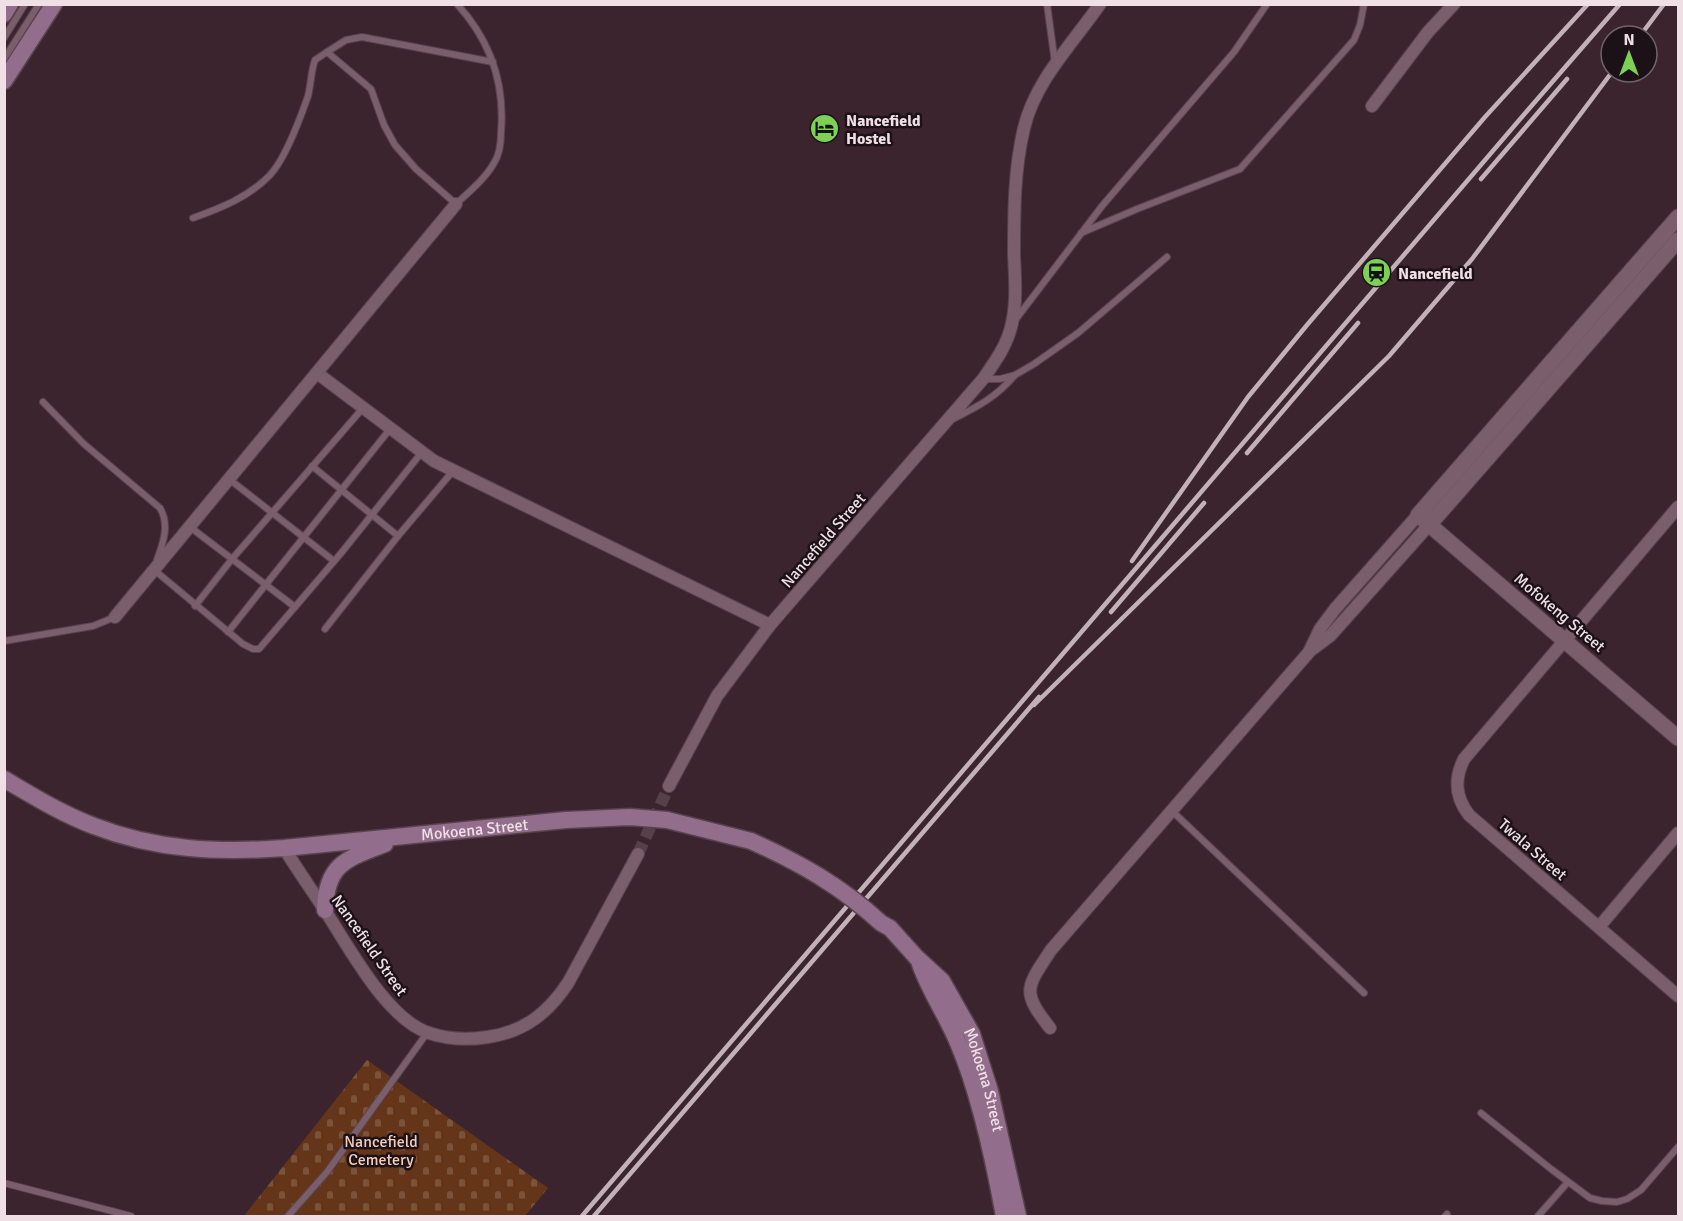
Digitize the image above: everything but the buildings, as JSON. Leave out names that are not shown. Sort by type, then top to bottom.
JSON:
[{"type":"main road","points":[[4,14],[10,4]]},
{"type":"main road","points":[[4,81],[54,4]]},
{"type":"main road","name":"Mokoena Street","points":[[4,779],[52,807],[93,826],[124,836],[170,846],[208,850],[238,852],[566,820],[630,817],[667,820],[751,841],[792,859],[830,881],[890,928],[917,958],[972,1034],[985,1072],[1003,1140],[1018,1216]]},
{"type":"main road","points":[[325,910],[328,879],[337,868],[357,856],[403,837]]},
{"type":"main road","name":"Mokoena Street","points":[[936,985],[967,1069],[986,1135],[1004,1216]]},
{"type":"street","name":"Nancefield Street","points":[[669,786],[717,696],[741,661],[983,379],[1006,343],[1012,324],[1015,301],[1016,165],[1028,117],[1038,92],[1100,4]]},
{"type":"street","points":[[1372,106],[1428,32],[1454,4]]},
{"type":"street","points":[[115,617],[456,204]]},
{"type":"street","points":[[1423,520],[1678,217]]},
{"type":"street","points":[[1050,1028],[1031,1002],[1032,981],[1051,950],[1310,651],[1320,629],[1335,609],[1423,520],[1678,240]]},
{"type":"street","points":[[316,373],[434,461],[770,625]]},
{"type":"street","points":[[1566,641],[1678,507]]},
{"type":"street","name":"Mofokeng Street","points":[[1423,520],[1678,738]]},
{"type":"street","name":"Twala Street","points":[[1566,641],[1464,759],[1459,768],[1457,788],[1463,807],[1469,815],[1678,996]]},
{"type":"street","points":[[1599,927],[1678,833]]},
{"type":"street","name":"Nancefield Street","points":[[284,848],[342,939],[391,1007],[409,1022],[428,1033],[452,1038],[500,1035],[524,1027],[542,1015],[558,999],[568,983],[638,854]]},
{"type":"lane","points":[[4,38],[25,4]]},
{"type":"lane","points":[[4,59],[39,4]]},
{"type":"lane","points":[[327,52],[371,89],[384,125],[395,145],[416,169],[456,204],[496,161],[500,144],[501,92],[493,62],[481,37],[457,4]]},
{"type":"lane","points":[[1047,4],[1056,65]]},
{"type":"lane","points":[[1012,324],[1102,206],[1234,51],[1267,4]]},
{"type":"lane","points":[[1081,234],[1137,209],[1240,169],[1354,40],[1364,4]]},
{"type":"lane","points":[[193,218],[243,196],[270,174],[296,127],[308,96],[315,60],[346,40],[362,37],[493,62]]},
{"type":"lane","points":[[983,379],[1000,379],[1015,375],[1034,364],[1078,333],[1167,257]]},
{"type":"lane","points":[[945,423],[986,403],[1015,375]]},
{"type":"lane","points":[[44,402],[84,444],[160,508],[164,515],[165,534],[153,570],[243,644],[259,648],[334,561],[422,452]]},
{"type":"lane","points":[[195,606],[232,559],[363,408]]},
{"type":"lane","points":[[228,632],[391,428]]},
{"type":"lane","points":[[312,466],[398,536]]},
{"type":"lane","points":[[325,629],[398,536],[453,471]]},
{"type":"lane","points":[[229,479],[334,561]]},
{"type":"lane","points":[[189,526],[295,607]]},
{"type":"lane","points":[[4,640],[93,626],[115,617]]},
{"type":"lane","points":[[1172,811],[1364,993]]},
{"type":"lane","points":[[288,1216],[327,1172],[428,1033]]},
{"type":"lane","points":[[1481,1113],[1568,1182],[1590,1198],[1602,1202],[1627,1199],[1641,1190],[1678,1148]]},
{"type":"lane","points":[[1538,1216],[1568,1182]]},
{"type":"lane","points":[[4,1183],[131,1216]]},
{"type":"green space","name":"Nancefield Cemetery","points":[[367,1060],[548,1188],[525,1216],[244,1216]]},
{"type":"tunnel","points":[[638,854],[669,786]]},
{"type":"railway","points":[[1132,561],[1248,397],[1485,117],[1588,4]]},
{"type":"railway","points":[[582,1216],[1620,4]]},
{"type":"railway","points":[[1649,24],[1664,4]]},
{"type":"railway","points":[[1481,179],[1567,79]]},
{"type":"railway","points":[[1034,705],[1389,356],[1472,259],[1603,84]]},
{"type":"railway","points":[[1247,453],[1358,323]]},
{"type":"railway","points":[[1111,612],[1204,503]]},
{"type":"railway","points":[[594,1216],[1039,697]]},
{"type":"place","name":"Nancefield Hostel","points":[[825,129]]},
{"type":"place","name":"Nancefield","points":[[1377,273]]}]
